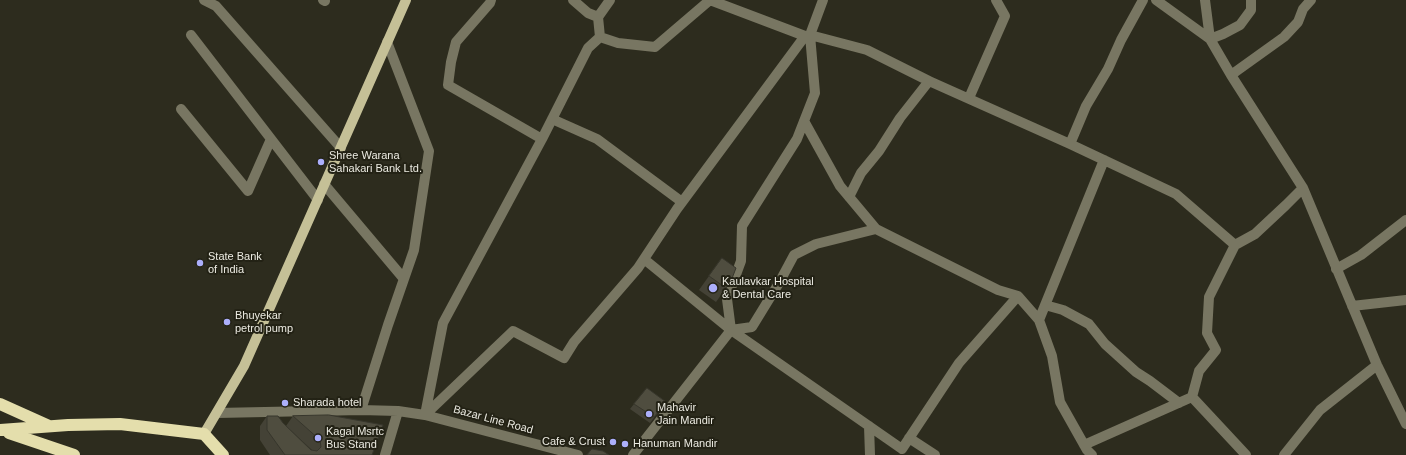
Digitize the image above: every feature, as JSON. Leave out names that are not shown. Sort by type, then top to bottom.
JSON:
[{"type":"highway","points":[[0,404],[50,426]]},
{"type":"highway","points":[[0,430],[50,426],[120,424],[204,434],[223,455]]},
{"type":"highway","points":[[0,430],[74,455]]},
{"type":"main road","points":[[204,434],[244,366],[406,0]]},
{"type":"street","points":[[204,0],[217,3],[341,148]]},
{"type":"street","points":[[491,0],[456,42],[451,62],[448,85],[542,139]]},
{"type":"street","points":[[574,0],[588,14],[598,17]]},
{"type":"street","points":[[600,37],[598,17],[610,0]]},
{"type":"street","points":[[425,415],[514,331],[564,358],[574,342],[638,268],[682,202],[805,36],[710,0],[655,47],[618,43],[600,37]]},
{"type":"street","points":[[732,330],[727,300],[741,261],[742,226],[797,139],[815,93],[810,35],[823,0]]},
{"type":"street","points":[[969,98],[1005,16],[996,0]]},
{"type":"street","points":[[1070,144],[1086,106],[1108,69],[1121,40],[1143,0]]},
{"type":"street","points":[[1156,0],[1210,39]]},
{"type":"street","points":[[1205,0],[1210,39],[1231,75],[1303,188],[1377,366],[1406,424]]},
{"type":"street","points":[[1210,39],[1240,25],[1251,10],[1251,0]]},
{"type":"street","points":[[1231,75],[1284,37],[1298,22],[1303,9],[1311,0]]},
{"type":"street","points":[[191,35],[318,200]]},
{"type":"street","points":[[810,35],[867,50],[929,81],[1070,144],[1176,194],[1235,245]]},
{"type":"street","points":[[425,415],[443,323],[542,139],[588,48],[600,37]]},
{"type":"street","points":[[361,410],[414,250],[430,151],[387,42]]},
{"type":"street","points":[[849,197],[861,174],[900,118],[929,81]]},
{"type":"street","points":[[181,109],[248,191],[271,139]]},
{"type":"street","points":[[552,119],[597,139],[682,202]]},
{"type":"street","points":[[804,120],[840,186],[876,229],[998,290],[1018,296],[1038,320],[1052,356],[1060,402],[1084,445],[1092,455]]},
{"type":"street","points":[[1038,320],[1104,160]]},
{"type":"street","points":[[324,184],[404,279]]},
{"type":"street","points":[[1192,397],[1199,371],[1216,350],[1207,333],[1208,297],[1235,245],[1255,234],[1303,188]]},
{"type":"street","points":[[1336,269],[1361,255],[1406,220]]},
{"type":"street","points":[[634,455],[732,330],[752,327],[794,255],[816,244],[876,229]]},
{"type":"street","points":[[644,259],[732,330],[902,449],[959,363],[1018,296]]},
{"type":"street","points":[[1352,306],[1406,300]]},
{"type":"street","points":[[1045,305],[1062,310],[1089,324],[1105,344],[1132,368],[1179,403]]},
{"type":"street","points":[[1284,455],[1320,410],[1377,366]]},
{"type":"street","points":[[1084,445],[1192,397]]},
{"type":"street","points":[[1192,397],[1246,455]]},
{"type":"street","name":"Bazar Line Road","points":[[217,413],[361,410],[398,411],[425,415],[578,455]]},
{"type":"street","points":[[385,455],[398,411]]},
{"type":"street","points":[[269,412],[276,424]]},
{"type":"street","points":[[869,426],[870,455]]},
{"type":"street","points":[[909,438],[934,455]]},
{"type":"building","points":[[722,258],[736,268],[731,281],[726,288],[709,276]]},
{"type":"building","points":[[647,388],[666,402],[654,417],[634,404]]},
{"type":"building","name":"Kagal Msrtc Bus Stand","points":[[329,415],[383,425],[372,455],[285,455],[267,430],[267,416],[278,416],[283,423],[311,450],[317,451],[321,447],[320,440],[293,416]]},
{"type":"building","points":[[592,449],[603,451],[609,455],[587,455]]},
{"type":"place","name":"Shree Warana Sahakari Bank Ltd.","points":[[321,162]]},
{"type":"place","name":"State Bank of India","points":[[200,263]]},
{"type":"place","name":"Kaulavkar Hospital & Dental Care","points":[[713,288]]},
{"type":"place","name":"Bhuyekar petrol pump","points":[[227,322]]},
{"type":"place","name":"Sharada hotel","points":[[285,403]]},
{"type":"place","name":"Mahavir Jain Mandir","points":[[649,414]]},
{"type":"place","name":"Kagal Msrtc Bus Stand","points":[[318,438]]},
{"type":"place","name":"Cafe & Crust","points":[[613,442]]},
{"type":"place","name":"Hanuman Mandir","points":[[625,444]]}]
